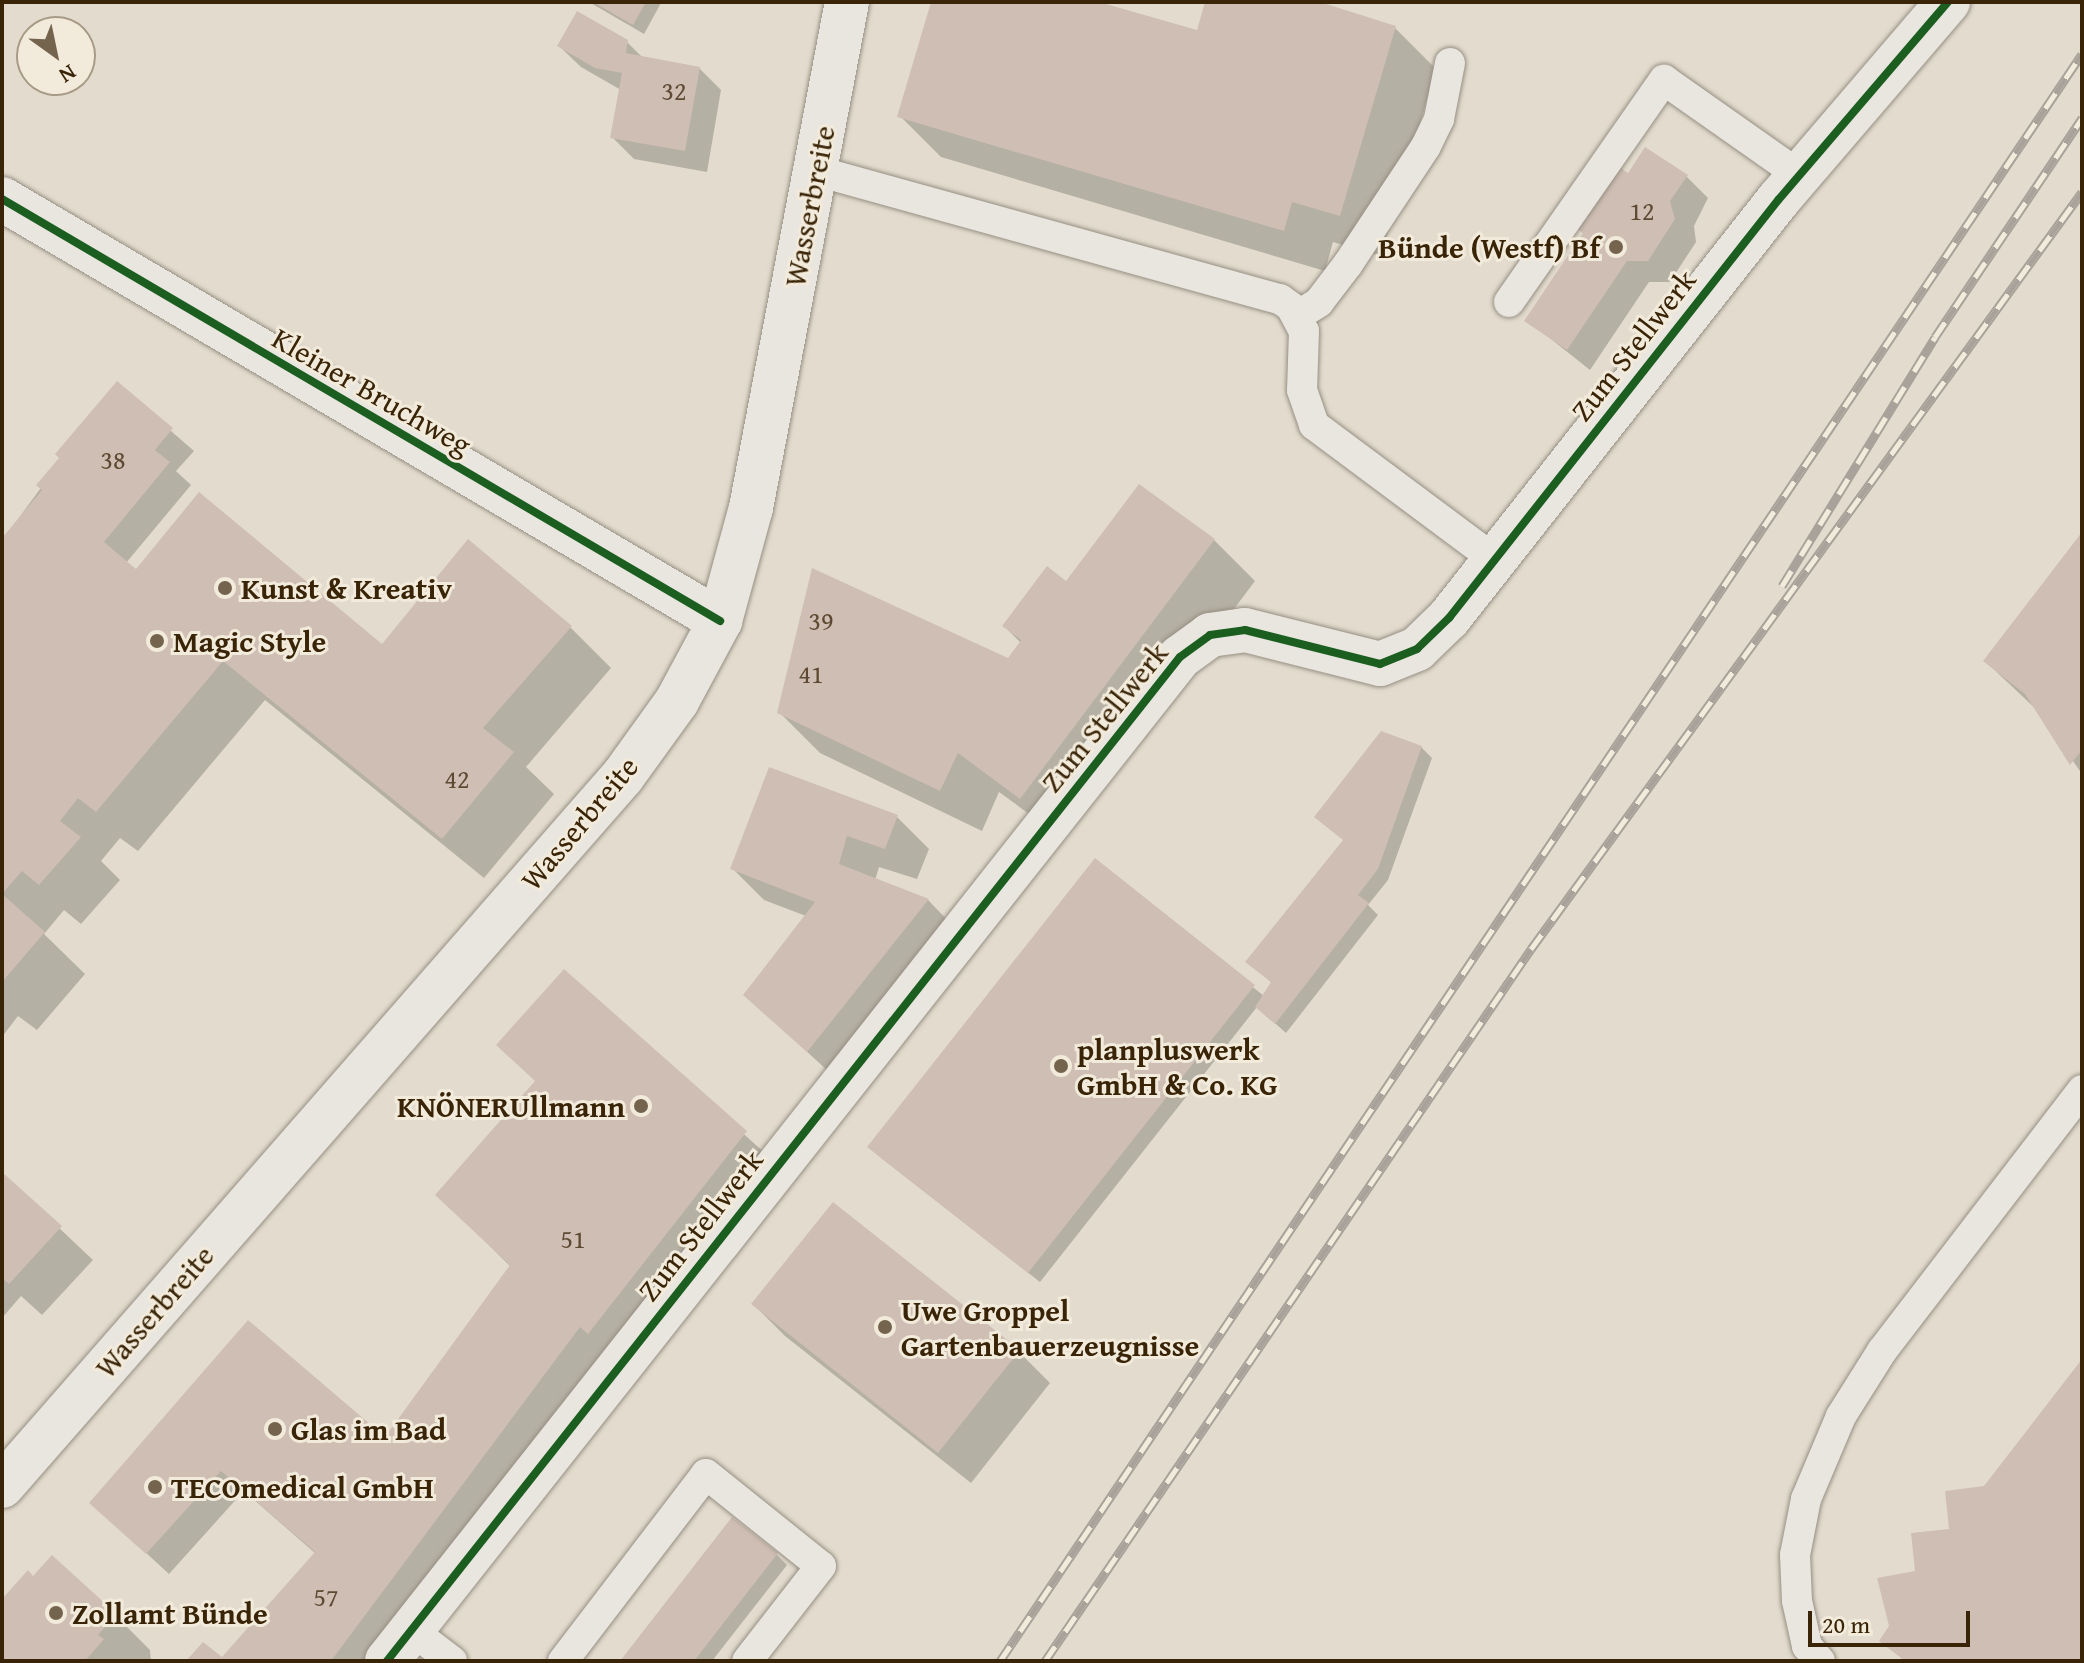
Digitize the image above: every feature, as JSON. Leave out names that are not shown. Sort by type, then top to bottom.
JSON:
[{"type":"street","name":"Wasserbreite","points":[[2,1486],[623,776],[677,701],[720,621],[751,508],[847,2]]},
{"type":"street","name":"Zum Stellwerk","points":[[399,1645],[1180,657],[1210,635],[1245,630],[1380,664],[1417,649],[1494,559],[1799,175],[1948,2]]},
{"type":"street","name":"Kleiner Bruchweg","points":[[2,199],[720,621]]},
{"type":"lane","points":[[1297,316],[1319,302],[1348,264],[1426,146],[1439,119],[1450,63]]},
{"type":"lane","points":[[1509,302],[1664,80],[1799,175]]},
{"type":"lane","points":[[817,171],[1247,287],[1280,299],[1297,316],[1304,331],[1302,390],[1314,425],[1494,559]]},
{"type":"lane","points":[[1820,1661],[1804,1631],[1795,1555],[1806,1499],[1841,1416],[1882,1351],[2082,1090]]},
{"type":"lane","points":[[563,1661],[706,1474],[821,1566],[747,1661]]},
{"type":"lane","points":[[399,1645],[452,1661]]},
{"type":"building","points":[[593,2],[646,2],[633,25]]},
{"type":"building","points":[[931,2],[1099,2],[1197,30],[1205,2],[1320,2],[1396,26],[1340,216],[1292,202],[1284,231],[897,117]]},
{"type":"building","points":[[577,11],[628,40],[626,53],[700,67],[685,151],[610,138],[622,73],[595,68],[557,46]]},
{"type":"building","name":"Bünde (Westf) Bf","points":[[1645,147],[1688,175],[1670,201],[1675,219],[1648,261],[1627,261],[1567,350],[1524,321],[1583,233],[1573,226],[1615,164],[1628,173]]},
{"type":"building","points":[[117,381],[173,428],[155,450],[170,462],[104,542],[136,569],[199,492],[382,644],[468,539],[572,626],[483,728],[514,752],[442,839],[223,661],[96,812],[78,798],[60,821],[81,837],[39,885],[22,871],[2,894],[2,538],[42,490],[36,485],[59,458],[55,454]]},
{"type":"building","points":[[1139,484],[1215,539],[1020,799],[958,753],[940,791],[777,713],[812,568],[1008,658],[1021,640],[1002,626],[1047,566],[1066,581]]},
{"type":"building","points":[[2082,532],[2082,750],[2070,765],[2025,694],[1983,661]]},
{"type":"building","points":[[1381,731],[1422,746],[1378,869],[1358,895],[1369,903],[1275,1024],[1255,1007],[1271,982],[1245,962],[1343,840],[1314,817]]},
{"type":"building","points":[[769,767],[898,815],[885,849],[847,836],[839,864],[929,899],[807,1052],[743,995],[815,902],[730,869]]},
{"type":"building","name":"planpluswerk GmbH & Co. KG","points":[[1095,858],[1255,985],[1028,1273],[867,1147]]},
{"type":"building","points":[[2,894],[45,932],[2,982]]},
{"type":"building","points":[[564,969],[747,1131],[588,1334],[580,1327],[331,1661],[186,1661],[203,1642],[222,1657],[315,1552],[221,1471],[146,1554],[89,1503],[248,1320],[385,1437],[510,1265],[435,1195],[535,1081],[496,1045]]},
{"type":"building","points":[[2,1172],[62,1226],[9,1284],[2,1278]]},
{"type":"building","name":"Uwe Groppel Gartenbauerzeugnisse","points":[[833,1202],[1020,1350],[938,1453],[751,1304]]},
{"type":"building","points":[[2082,1359],[2082,1661],[1905,1661],[1879,1641],[1889,1626],[1877,1578],[1915,1571],[1911,1533],[1949,1529],[1945,1491],[1984,1486]]},
{"type":"building","points":[[732,1517],[778,1553],[694,1661],[620,1661]]},
{"type":"building","name":"Zollamt Bünde","points":[[52,1555],[109,1607],[111,1620],[98,1635],[104,1639],[85,1661],[2,1661],[2,1599],[28,1570],[33,1576]]},
{"type":"railway","points":[[1000,1661],[2082,54]]},
{"type":"railway","points":[[1782,586],[1935,337],[2082,118]]},
{"type":"railway","points":[[1045,1661],[1531,949],[2082,192]]},
{"type":"cycle path","points":[[387,1661],[1180,657],[1210,635],[1245,630],[1380,664],[1417,649],[1449,618],[1779,199],[1948,2]]},
{"type":"cycle path","points":[[2,199],[720,621]]},
{"type":"place","name":"Bünde (Westf) Bf","points":[[1616,247]]},
{"type":"place","name":"Kunst & Kreativ","points":[[225,588]]},
{"type":"place","name":"Magic Style","points":[[157,641]]},
{"type":"place","name":"planpluswerk GmbH & Co. KG","points":[[1061,1066]]},
{"type":"place","name":"KNÖNERUllmann","points":[[641,1106]]},
{"type":"place","name":"Uwe Groppel Gartenbauerzeugnisse","points":[[885,1327]]},
{"type":"place","name":"Glas im Bad","points":[[275,1429]]},
{"type":"place","name":"TECOmedical GmbH","points":[[155,1487]]},
{"type":"place","name":"Zollamt Bünde","points":[[56,1613]]}]
